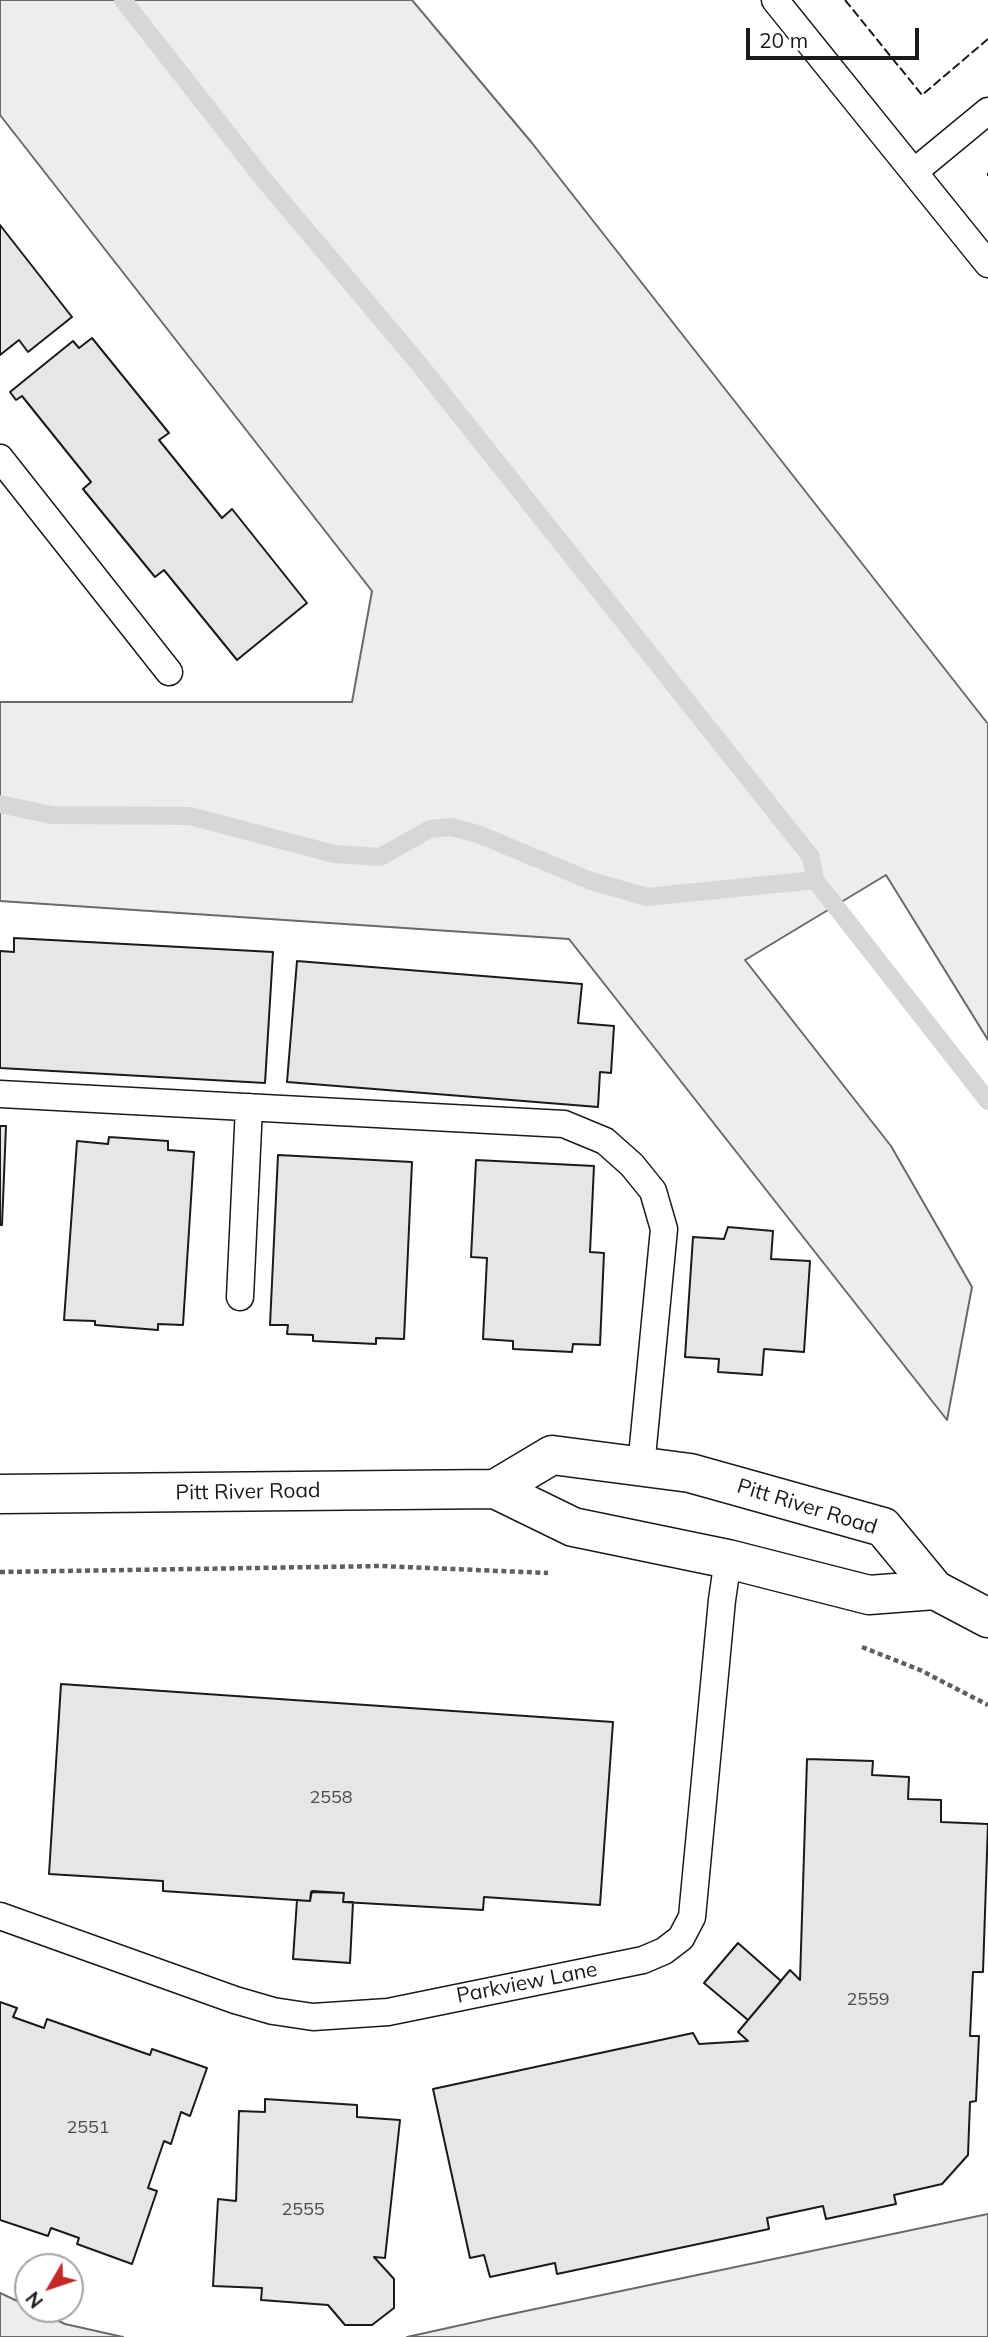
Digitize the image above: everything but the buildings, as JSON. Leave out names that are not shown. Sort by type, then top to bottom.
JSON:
[{"type":"main road","name":"Pitt River Road","points":[[495,1489],[552,1455],[690,1473],[883,1527],[935,1590],[988,1618]]},
{"type":"main road","name":"Pitt River Road","points":[[0,1494],[495,1489],[573,1527],[728,1559],[869,1595],[935,1590]]},
{"type":"lane","points":[[775,0],[988,264]]},
{"type":"lane","points":[[914,172],[988,111]]},
{"type":"lane","points":[[0,458],[169,672]]},
{"type":"lane","points":[[0,1094],[564,1124],[605,1140],[632,1165],[653,1191],[664,1229],[641,1466]]},
{"type":"lane","points":[[240,1297],[249,1107]]},
{"type":"lane","name":"Parkview Lane","points":[[0,1916],[235,2000],[273,2011],[313,2017],[387,2012],[643,1960],[664,1951],[681,1938],[692,1917],[728,1559]]},
{"type":"path","points":[[0,1573],[381,1566],[556,1573]]},
{"type":"path","points":[[856,1645],[920,1670],[988,1705]]},
{"type":"shaded area","points":[[0,0],[412,0],[532,143],[988,724],[988,1040],[886,875],[745,960],[891,1146],[972,1287],[947,1420],[569,939],[0,901],[0,702],[352,702],[372,591],[0,115]]},
{"type":"shaded area","points":[[988,2214],[988,2337],[407,2337],[502,2316]]},
{"type":"shaded area","points":[[0,2293],[14,2300],[14,2323],[63,2323],[123,2337],[0,2337]]},
{"type":"waterway","points":[[123,0],[260,175],[419,364],[811,857],[815,880]]},
{"type":"waterway","points":[[0,804],[51,815],[190,816],[334,854],[380,857],[430,829],[451,827],[478,834],[591,881],[647,897],[815,880],[988,1101]]},
{"type":"fence","points":[[845,0],[922,95],[988,39]]}]
